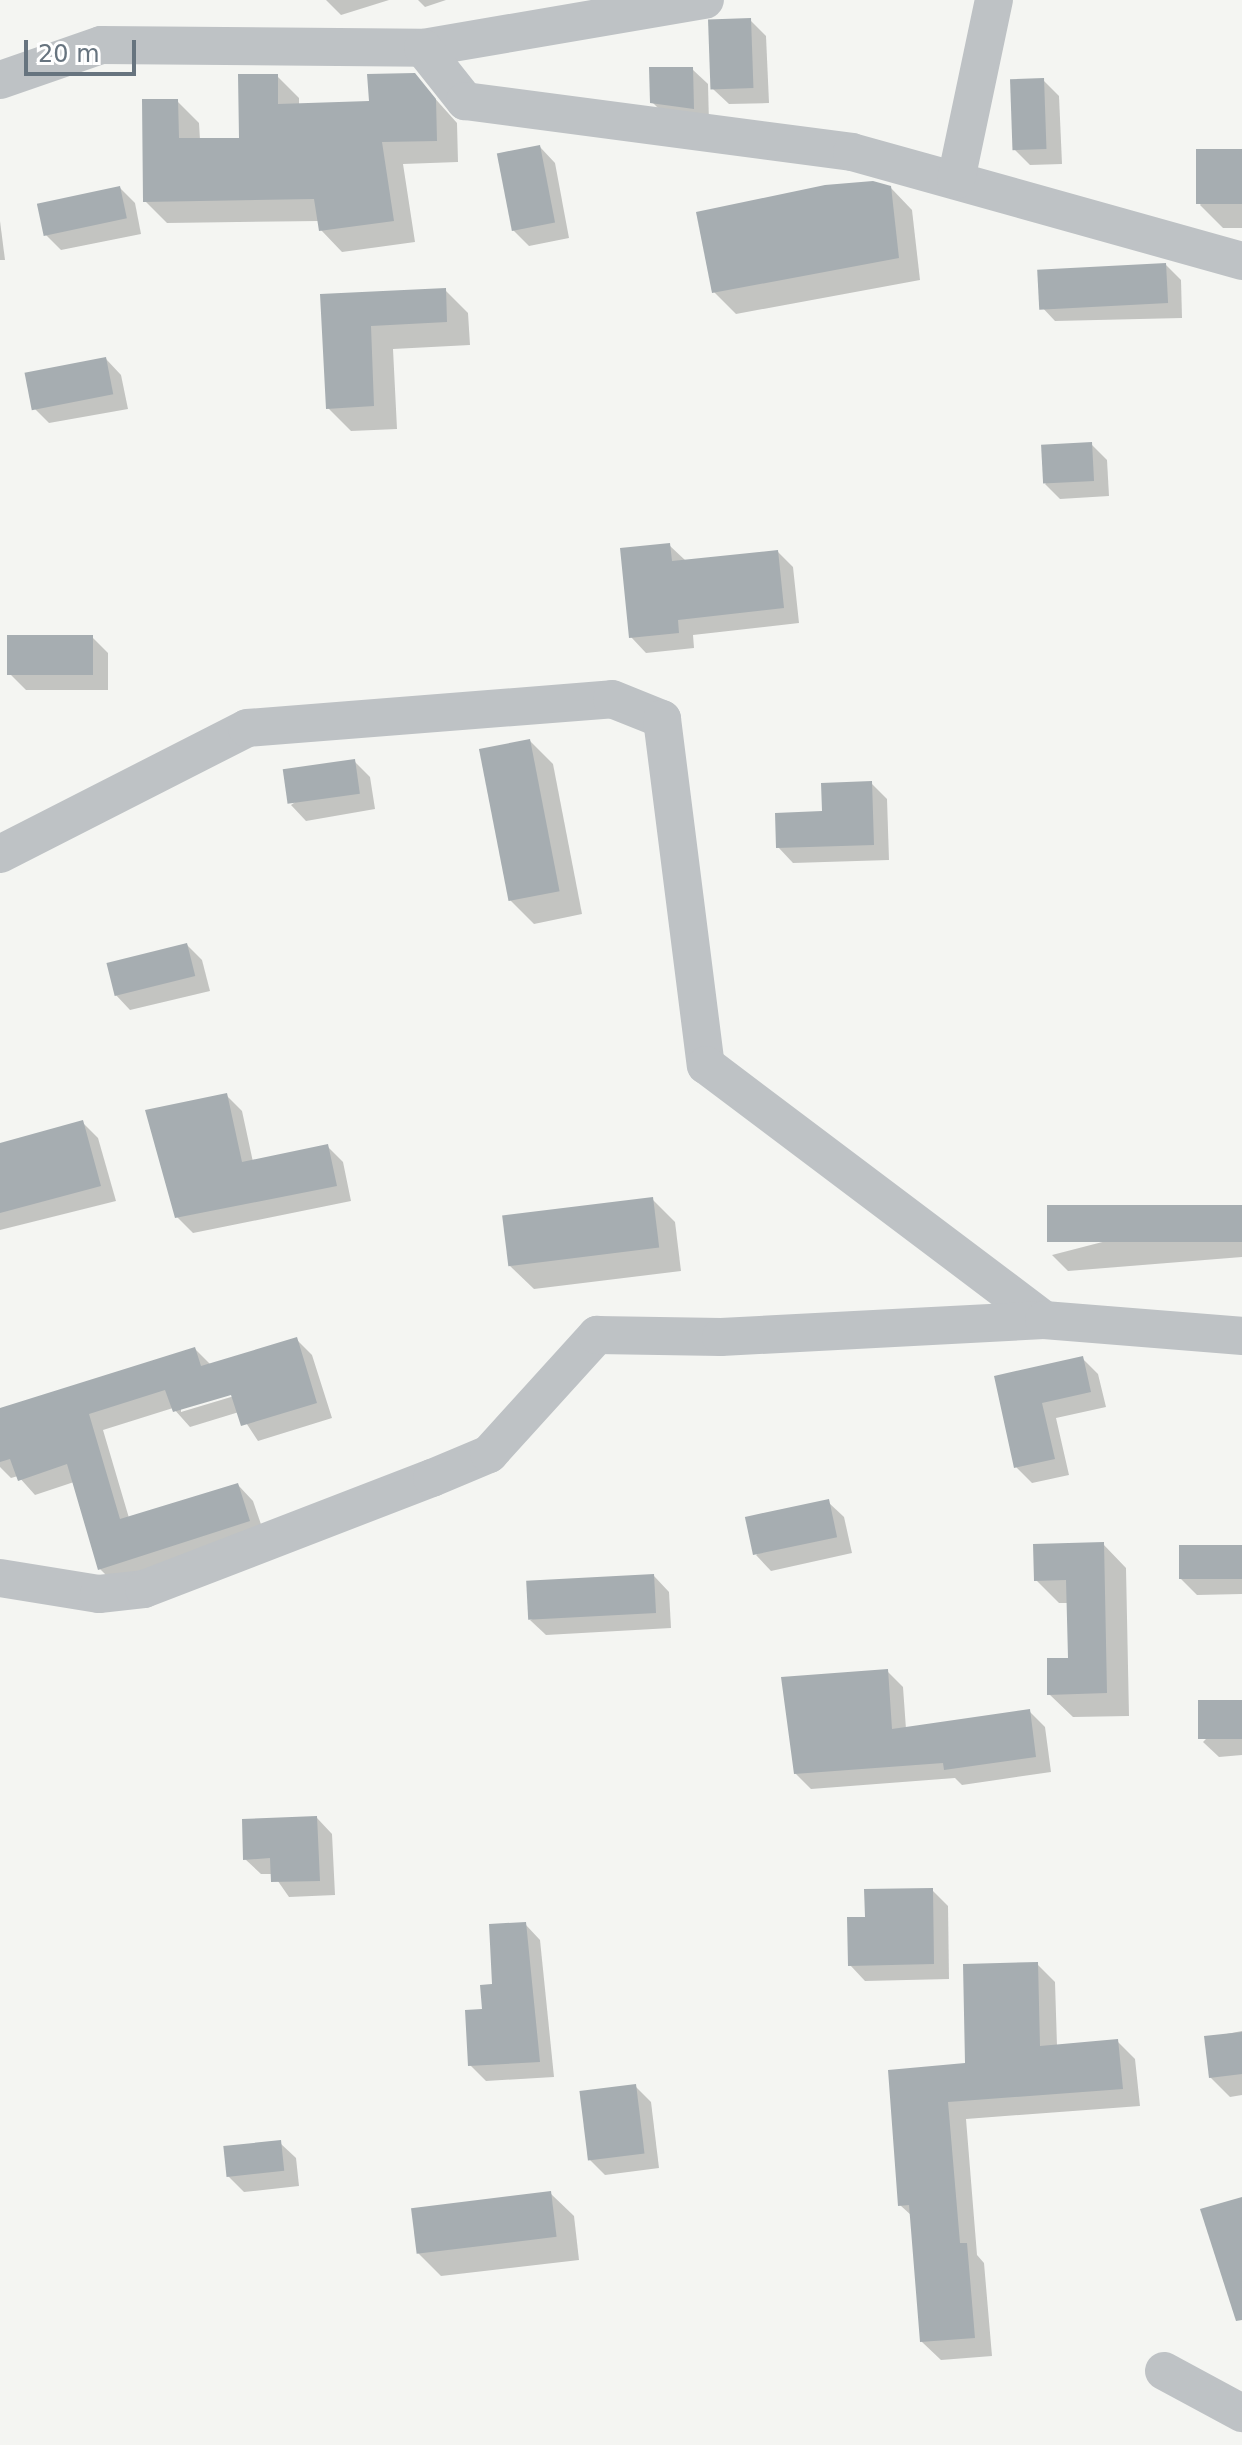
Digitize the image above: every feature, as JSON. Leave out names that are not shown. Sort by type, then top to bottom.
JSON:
[{"type":"street","points":[[0,80],[101,45],[423,48],[705,0]]},
{"type":"street","points":[[956,180],[994,0]]},
{"type":"street","points":[[423,48],[465,101],[852,152],[1242,261]]},
{"type":"street","points":[[0,854],[247,728],[612,699],[662,719],[706,1065],[1044,1320]]},
{"type":"street","points":[[0,1578],[99,1594],[144,1589],[432,1478],[489,1454],[597,1335],[721,1337],[1044,1320],[1242,1336]]},
{"type":"street","points":[[1164,2371],[1242,2413]]},
{"type":"building","points":[[751,18],[753,88],[710,89],[708,20]]},
{"type":"building","points":[[649,67],[693,67],[694,109],[650,103]]},
{"type":"building","points":[[415,73],[436,99],[437,141],[382,142],[394,221],[319,231],[314,199],[143,202],[142,99],[178,99],[179,138],[239,138],[238,74],[278,74],[278,104],[369,101],[367,74]]},
{"type":"building","points":[[1044,78],[1046,149],[1012,150],[1010,79]]},
{"type":"building","points":[[540,145],[555,223],[512,231],[497,153]]},
{"type":"building","points":[[1196,149],[1242,149],[1242,204],[1196,204]]},
{"type":"building","points":[[873,181],[891,186],[899,258],[712,293],[696,212],[825,185]]},
{"type":"building","points":[[120,186],[127,218],[44,236],[37,204]]},
{"type":"building","points":[[1166,263],[1168,303],[1039,310],[1037,270]]},
{"type":"building","points":[[446,288],[447,322],[371,326],[374,406],[326,409],[320,294]]},
{"type":"building","points":[[106,357],[113,394],[32,410],[25,373]]},
{"type":"building","points":[[1092,442],[1094,481],[1043,484],[1041,445]]},
{"type":"building","points":[[670,543],[672,561],[778,550],[784,608],[678,620],[679,633],[629,638],[620,548]]},
{"type":"building","points":[[7,635],[93,635],[93,675],[7,675]]},
{"type":"building","points":[[530,739],[560,891],[509,901],[479,749]]},
{"type":"building","points":[[355,759],[360,794],[288,804],[283,769]]},
{"type":"building","points":[[872,781],[874,845],[776,848],[775,813],[822,811],[821,783]]},
{"type":"building","points":[[187,943],[195,976],[115,996],[106,963]]},
{"type":"building","points":[[227,1093],[242,1162],[328,1144],[337,1186],[175,1218],[145,1110]]},
{"type":"building","points":[[83,1120],[101,1186],[0,1213],[0,1143]]},
{"type":"building","points":[[653,1197],[659,1248],[508,1266],[502,1216]]},
{"type":"building","points":[[1047,1205],[1242,1205],[1242,1242],[1047,1242]]},
{"type":"building","points":[[297,1337],[317,1403],[241,1426],[231,1395],[173,1412],[165,1390],[89,1414],[120,1519],[238,1483],[250,1521],[98,1570],[67,1464],[18,1481],[10,1459],[0,1462],[0,1408],[195,1347],[201,1366]]},
{"type":"building","points":[[1083,1356],[1091,1392],[1042,1403],[1055,1459],[1014,1468],[994,1376]]},
{"type":"building","points":[[829,1499],[837,1537],[753,1555],[745,1517]]},
{"type":"building","points":[[1104,1542],[1107,1693],[1047,1695],[1047,1658],[1068,1658],[1066,1580],[1034,1581],[1033,1544]]},
{"type":"building","points":[[1179,1545],[1242,1545],[1242,1579],[1179,1579]]},
{"type":"building","points":[[654,1574],[656,1613],[528,1620],[526,1581]]},
{"type":"building","points":[[888,1669],[892,1729],[1030,1709],[1036,1757],[944,1770],[943,1763],[794,1774],[781,1677]]},
{"type":"building","points":[[1198,1700],[1242,1700],[1242,1739],[1198,1739]]},
{"type":"building","points":[[317,1816],[320,1881],[271,1882],[270,1858],[243,1860],[242,1819]]},
{"type":"building","points":[[933,1888],[934,1964],[848,1966],[847,1917],[865,1917],[864,1889]]},
{"type":"building","points":[[526,1922],[540,2062],[468,2066],[465,2010],[482,2009],[480,1985],[492,1984],[489,1924]]},
{"type":"building","points":[[1038,1962],[1040,2046],[1118,2039],[1123,2089],[948,2102],[960,2243],[967,2243],[975,2338],[920,2342],[909,2205],[898,2206],[888,2070],[965,2063],[963,1964]]},
{"type":"building","points":[[1242,2032],[1242,2074],[1209,2078],[1204,2036]]},
{"type":"building","points":[[636,2084],[645,2153],[588,2160],[579,2091]]},
{"type":"building","points":[[281,2140],[284,2171],[227,2177],[223,2146]]},
{"type":"building","points":[[551,2191],[557,2237],[417,2254],[411,2208]]},
{"type":"building","points":[[1242,2197],[1242,2320],[1236,2321],[1200,2209]]}]
